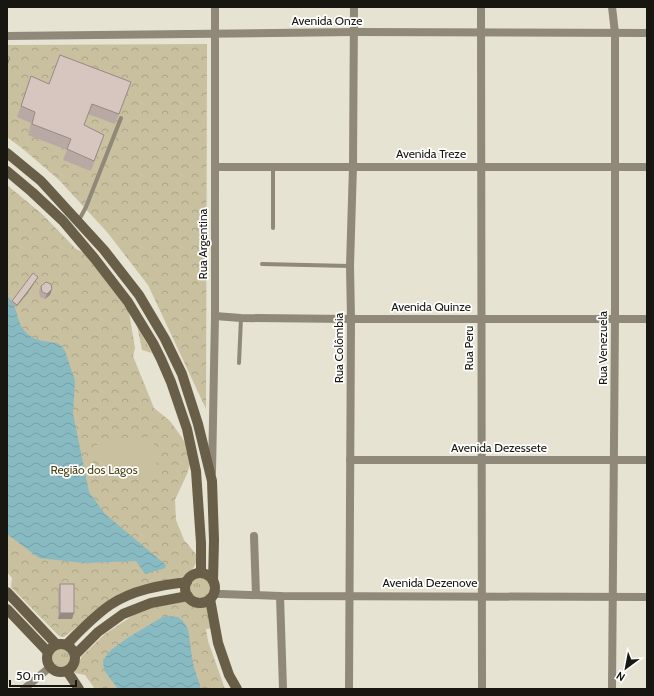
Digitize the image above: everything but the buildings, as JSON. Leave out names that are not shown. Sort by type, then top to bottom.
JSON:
[{"type":"street","name":"Rua Argentina","points":[[212,481],[216,316],[216,7]]},
{"type":"street","name":"Rua Colômbia","points":[[349,689],[352,319],[350,266],[353,166],[354,7]]},
{"type":"street","name":"Rua Peru","points":[[481,7],[482,689]]},
{"type":"street","name":"Rua Venezuela","points":[[612,7],[615,33],[615,319],[612,689]]},
{"type":"street","name":"Avenida Onze","points":[[7,36],[354,32],[647,33]]},
{"type":"street","points":[[7,153],[41,180],[104,250],[139,296],[165,339],[182,374],[198,424],[212,481],[214,540],[213,581],[215,588],[212,597],[218,643],[229,675],[237,689]]},
{"type":"street","name":"Avenida Treze","points":[[216,167],[647,167]]},
{"type":"street","points":[[7,171],[63,221],[128,302],[161,359],[171,382],[187,429],[196,471],[201,543],[201,573]]},
{"type":"street","name":"Avenida Quinze","points":[[216,316],[241,318],[352,319],[647,319]]},
{"type":"street","name":"Avenida Dezessete","points":[[350,460],[647,460]]},
{"type":"street","points":[[254,536],[256,595]]},
{"type":"street","points":[[212,597],[206,602],[196,602],[191,600],[186,589],[187,582],[196,574],[201,573],[208,575],[213,581]]},
{"type":"street","points":[[67,644],[94,617],[112,604],[135,593],[162,586],[187,582]]},
{"type":"street","points":[[7,592],[56,644]]},
{"type":"street","name":"Avenida Dezenove","points":[[212,597],[256,595],[350,595],[647,597]]},
{"type":"street","points":[[76,654],[98,632],[123,614],[151,603],[188,596]]},
{"type":"street","points":[[280,596],[283,689]]},
{"type":"street","points":[[7,609],[48,652]]},
{"type":"street","points":[[56,644],[67,644],[76,654],[76,661],[73,667],[67,671],[55,671],[50,667],[48,662],[48,652],[51,647],[56,644]]},
{"type":"street","points":[[24,689],[50,667]]},
{"type":"street","points":[[67,671],[79,689]]},
{"type":"lane","points":[[79,221],[121,118]]},
{"type":"lane","points":[[273,167],[273,228]]},
{"type":"lane","points":[[262,264],[350,266]]},
{"type":"lane","points":[[239,363],[241,318]]},
{"type":"green space","points":[[207,44],[206,409],[148,285],[107,232],[59,180],[7,137],[7,45]]},
{"type":"green space","name":"Região dos Lagos","points":[[7,185],[42,214],[76,249],[85,253],[129,312],[135,348],[133,356],[154,408],[170,421],[188,447],[190,464],[175,500],[176,520],[184,540],[196,554],[196,563],[191,572],[182,577],[162,581],[102,607],[64,637],[58,635],[11,587],[12,578],[7,572]]},
{"type":"green space","points":[[137,325],[152,353],[142,350]]},
{"type":"green space","points":[[153,436],[158,472],[102,481],[96,445]]},
{"type":"green space","points":[[201,577],[209,580],[212,588],[209,596],[201,599],[193,596],[190,588],[193,580]]},
{"type":"green space","points":[[190,601],[204,607],[209,606],[213,628],[206,629],[208,641],[225,689],[95,689],[85,675],[75,673],[74,671],[82,656],[105,634],[132,616],[157,606]]},
{"type":"green space","points":[[57,647],[65,647],[71,653],[71,661],[65,667],[57,667],[51,661],[51,653]]},
{"type":"water","points":[[7,296],[14,305],[24,331],[36,339],[57,344],[65,351],[75,381],[73,414],[89,492],[105,514],[166,565],[165,568],[145,574],[136,561],[84,563],[39,558],[7,534]]},
{"type":"water","points":[[165,616],[178,617],[183,621],[188,629],[193,664],[201,689],[118,689],[104,670],[103,660],[111,650],[126,639]]}]
